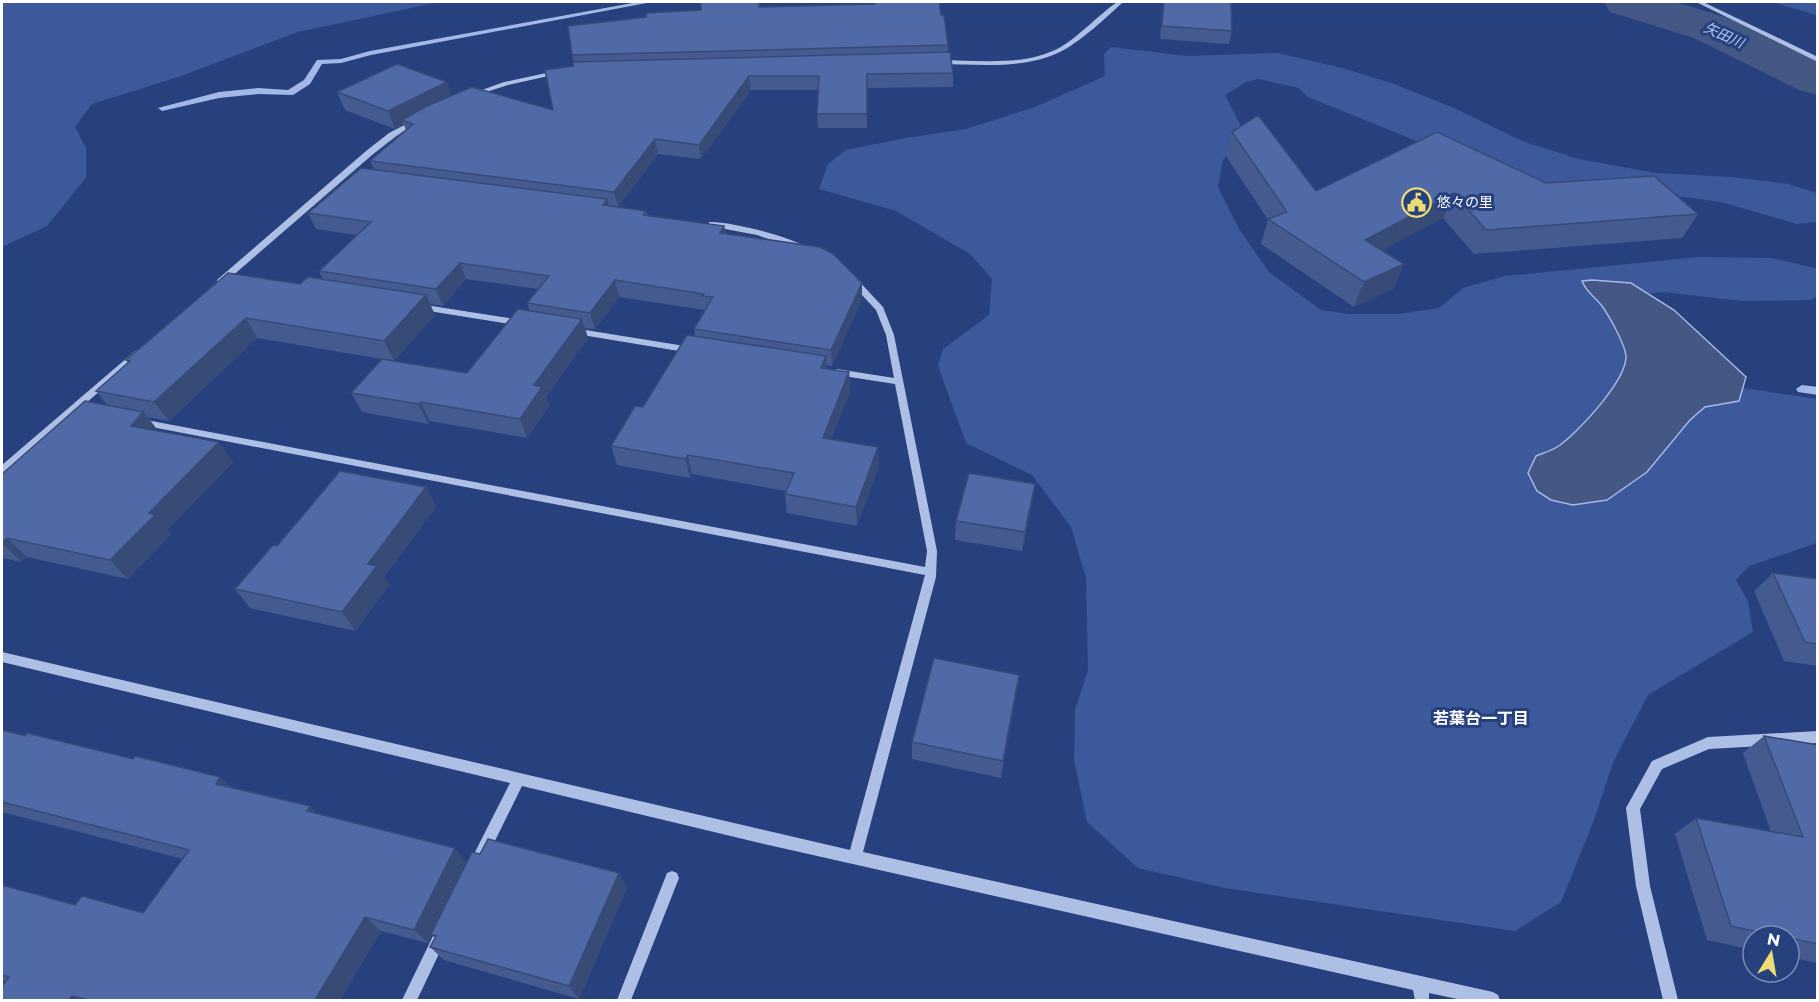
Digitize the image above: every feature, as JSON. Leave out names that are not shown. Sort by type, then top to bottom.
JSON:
[{"type":"street","points":[[935,62],[1038,59],[1078,39],[1097,18],[1120,2]]},
{"type":"street","points":[[1699,2],[1818,60]]},
{"type":"street","points":[[463,98],[522,79],[573,71]]},
{"type":"street","points":[[216,285],[392,135],[422,118]]},
{"type":"street","points":[[343,175],[355,177]]},
{"type":"street","points":[[696,222],[744,228],[776,237],[811,251]]},
{"type":"street","points":[[846,273],[880,309],[890,335],[932,551],[931,572],[855,857]]},
{"type":"street","points":[[225,277],[237,279]]},
{"type":"street","points":[[415,306],[533,325]]},
{"type":"street","points":[[568,330],[698,351]]},
{"type":"street","points":[[2,470],[145,347]]},
{"type":"street","points":[[828,371],[899,382]]},
{"type":"street","points":[[73,409],[84,411]]},
{"type":"street","points":[[131,420],[931,572]]},
{"type":"street","points":[[2,657],[855,857],[1493,1000]]},
{"type":"street","points":[[1670,1000],[1643,886],[1633,808],[1657,765],[1708,743],[1818,737]]},
{"type":"street","points":[[477,863],[519,778]]},
{"type":"street","points":[[624,1000],[672,878]]},
{"type":"street","points":[[408,1000],[445,926]]},
{"type":"street","points":[[1420,984],[1422,1000]]},
{"type":"shaded area","points":[[2,2],[439,2],[298,32],[181,76],[92,104],[75,127],[86,148],[86,178],[47,226],[2,247]]},
{"type":"shaded area","points":[[1771,2],[1817,2],[1817,15]]},
{"type":"shaded area","points":[[1111,47],[1187,56],[1278,53],[1346,69],[1394,84],[1454,108],[1522,141],[1579,159],[1656,173],[1732,177],[1788,184],[1817,193],[1817,222],[1797,224],[1721,202],[1661,194],[1534,183],[1436,149],[1308,97],[1299,88],[1258,79],[1246,82],[1225,95],[1242,128],[1241,142],[1223,160],[1218,187],[1239,229],[1269,272],[1321,310],[1349,314],[1398,314],[1439,308],[1463,288],[1505,276],[1699,257],[1771,258],[1815,268],[1817,271],[1817,296],[1811,300],[1742,301],[1663,292],[1624,296],[1703,382],[1817,399],[1817,543],[1749,566],[1736,580],[1748,601],[1753,632],[1648,695],[1614,760],[1594,820],[1561,902],[1515,931],[1225,888],[1138,868],[1087,822],[1074,760],[1075,710],[1088,670],[1086,578],[1071,527],[1032,475],[966,443],[938,366],[943,349],[989,315],[992,279],[970,254],[896,211],[819,189],[828,164],[846,150],[966,129],[1035,107],[1105,76],[1104,54]]},
{"type":"shaded area","points":[[1582,281],[1631,283],[1674,310],[1746,377],[1739,401],[1705,407],[1690,420],[1647,472],[1607,500],[1573,505],[1551,500],[1537,491],[1528,473],[1536,456],[1557,447],[1588,419],[1610,392],[1624,366],[1625,351],[1616,330],[1602,306]]},
{"type":"building","points":[[701,2],[759,2],[759,7],[939,2],[941,15],[944,15],[948,45],[572,55],[568,26],[646,17],[647,13],[701,10]]},
{"type":"building","points":[[1164,2],[1231,2],[1232,31],[1162,26]]},
{"type":"building","points":[[950,52],[953,73],[867,74],[867,114],[817,114],[819,76],[749,76],[699,145],[655,139],[614,192],[370,161],[413,124],[402,120],[427,106],[472,87],[553,110],[545,70],[573,66],[573,62]]},
{"type":"building","points":[[397,64],[447,82],[388,111],[337,92]]},
{"type":"building","points":[[1258,115],[1316,191],[1437,132],[1546,183],[1654,176],[1698,214],[1486,230],[1454,193],[1365,240],[1404,264],[1364,282],[1268,219],[1287,212],[1232,132]]},
{"type":"building","points":[[361,168],[607,199],[603,205],[646,211],[643,215],[724,226],[720,233],[820,247],[833,254],[862,283],[831,350],[694,329],[713,297],[615,280],[590,313],[527,303],[549,276],[460,263],[436,289],[319,271],[371,222],[308,213]]},
{"type":"building","points":[[228,273],[300,284],[308,277],[426,295],[384,341],[246,318],[154,402],[96,391],[130,361],[126,360]]},
{"type":"building","points":[[518,309],[582,319],[534,385],[542,387],[520,419],[351,393],[382,359],[467,373]]},
{"type":"building","points":[[687,335],[826,356],[821,368],[849,372],[823,438],[878,447],[856,507],[785,494],[794,473],[688,455],[685,459],[611,446],[635,406],[643,407]]},
{"type":"building","points":[[85,401],[143,412],[131,426],[219,442],[149,513],[155,515],[110,560],[7,538],[2,543],[2,474]]},
{"type":"building","points":[[340,471],[426,487],[368,564],[377,566],[342,612],[235,589],[273,545],[277,546]]},
{"type":"building","points":[[969,473],[1035,484],[1025,532],[956,521]]},
{"type":"building","points":[[1773,573],[1818,579],[1818,644],[1805,642]]},
{"type":"building","points":[[934,658],[1019,675],[1003,761],[912,742]]},
{"type":"building","points":[[2,730],[25,736],[27,733],[133,759],[135,756],[220,777],[216,784],[310,806],[307,811],[455,848],[414,930],[365,917],[315,1000],[89,1000],[72,996],[69,1000],[2,1000],[2,986],[9,977],[2,975],[2,885],[75,905],[82,896],[143,913],[189,850],[2,802]]},
{"type":"building","points":[[1764,736],[1818,745],[1818,944],[1801,940],[1801,924],[1741,924],[1741,928],[1731,926],[1696,818],[1803,837]]},
{"type":"building","points":[[488,839],[619,873],[569,986],[430,947],[436,936],[431,934],[472,852],[480,854]]},
{"type":"waterway","points":[[162,108],[219,95],[258,91],[290,93],[307,82],[320,62],[341,61],[370,53],[648,2]]},
{"type":"waterway","name":"矢田川","points":[[1627,2],[1711,28],[1818,79]]},
{"type":"waterway","points":[[1802,389],[1818,391]]},
{"type":"place","name":"悠々の里","points":[[1416,202]]},
{"type":"district","name":"若葉台一丁目","points":[[1481,718]]}]
